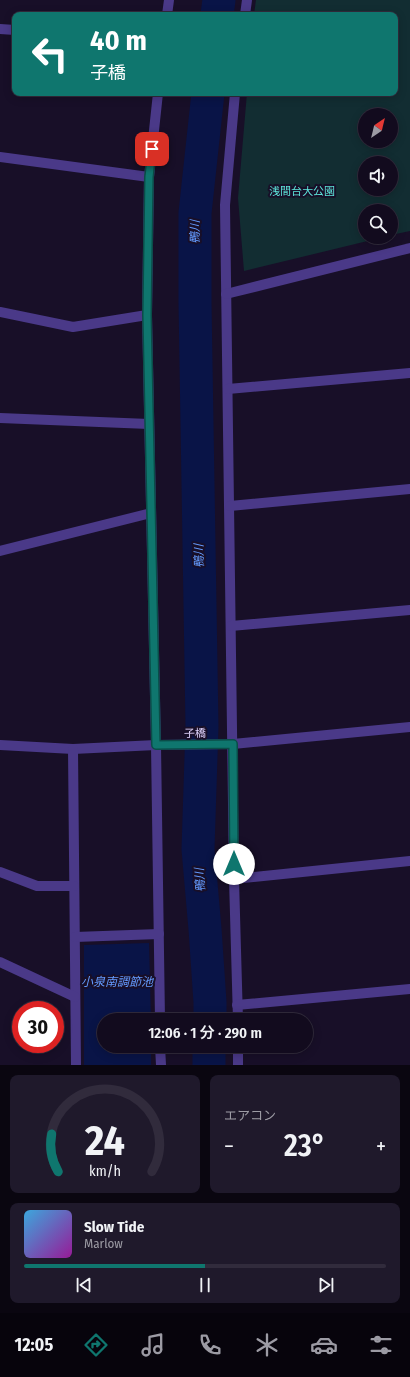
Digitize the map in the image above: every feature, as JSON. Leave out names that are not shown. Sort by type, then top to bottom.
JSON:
[{"type":"street","points":[[167,12],[169,0]]},
{"type":"street","points":[[245,12],[247,0]]},
{"type":"street","points":[[0,29],[12,30]]},
{"type":"street","points":[[158,96],[149,177],[147,315],[160,1013]]},
{"type":"street","points":[[235,96],[225,205],[234,879],[238,1013]]},
{"type":"street","points":[[0,157],[149,177]]},
{"type":"street","points":[[226,294],[410,248]]},
{"type":"street","points":[[1,316],[73,327],[147,315]]},
{"type":"street","points":[[228,389],[410,373]]},
{"type":"street","points":[[0,418],[149,424]]},
{"type":"street","points":[[230,506],[410,489]]},
{"type":"street","points":[[0,551],[151,513]]},
{"type":"street","points":[[231,626],[410,610]]},
{"type":"street","name":"子橋","points":[[0,745],[73,749],[156,745],[233,744],[410,727]]},
{"type":"street","points":[[73,749],[76,1065]]},
{"type":"street","points":[[234,879],[410,861]]},
{"type":"street","points":[[0,872],[37,886],[74,886]]},
{"type":"street","points":[[74,937],[159,934]]},
{"type":"street","points":[[0,962],[75,997]]},
{"type":"street","points":[[238,1005],[410,989]]},
{"type":"street","points":[[160,1053],[161,1065]]},
{"type":"street","points":[[238,1053],[238,1065]]},
{"type":"green space","name":"浅間台大公園","points":[[256,0],[410,0],[410,231],[398,234],[398,204],[358,204],[358,243],[244,271],[238,198],[247,96],[398,96],[398,12],[254,12]]},
{"type":"water","name":"小泉南調節池","points":[[149,943],[151,1013],[97,1013],[97,1053],[151,1053],[151,1065],[84,1065],[84,945]]},
{"type":"waterway","name":"鴨川","points":[[217,12],[219,0]]},
{"type":"waterway","name":"鴨川","points":[[208,96],[195,213],[195,303],[202,726],[198,849],[210,1013]]},
{"type":"waterway","name":"鴨川","points":[[209,1053],[209,1065]]},
{"type":"route","points":[[152,149],[149,177],[147,315],[156,745],[233,744],[234,864]]}]
